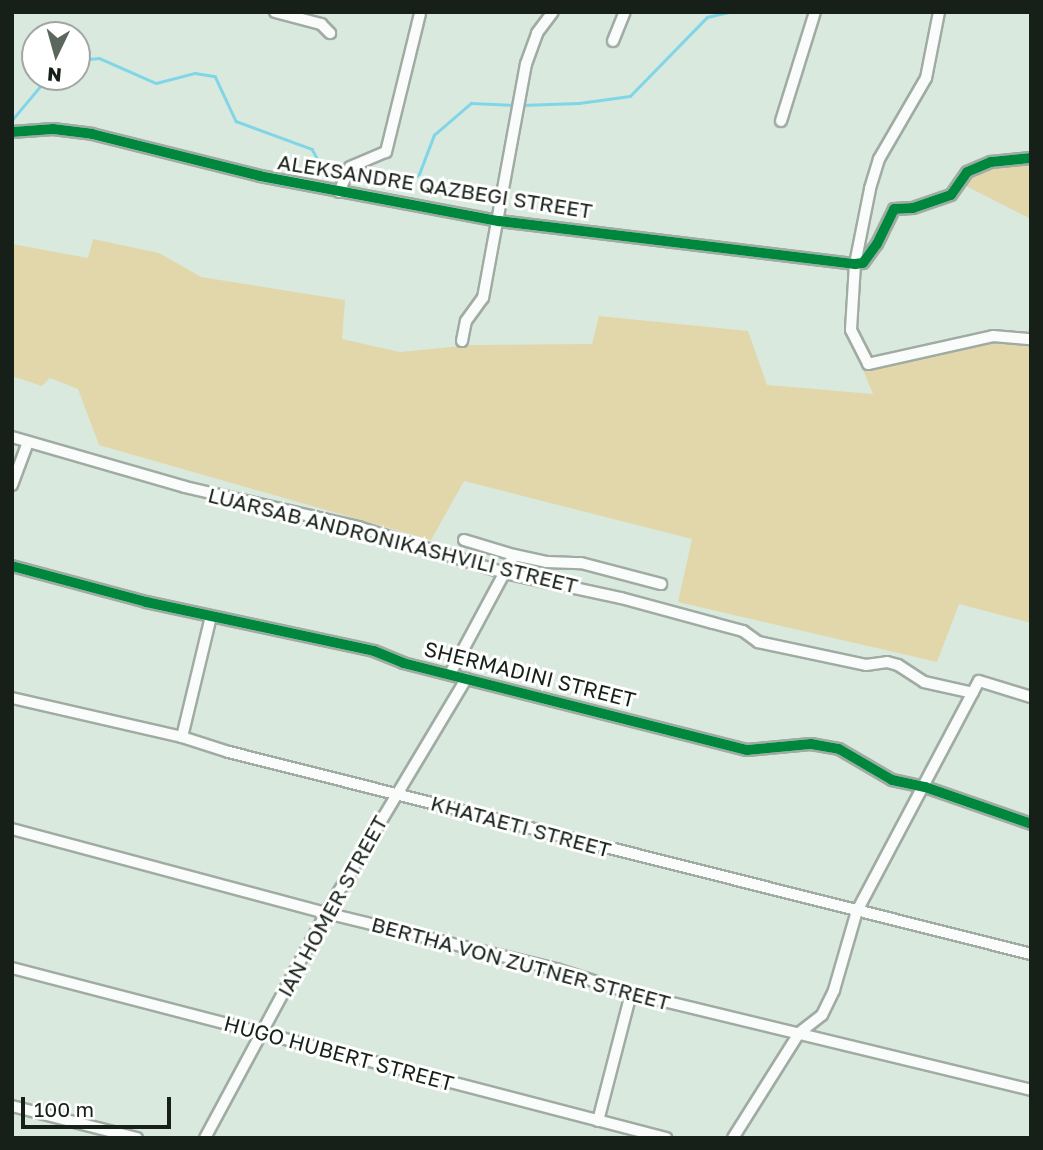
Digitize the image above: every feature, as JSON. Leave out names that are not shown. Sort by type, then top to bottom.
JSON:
[{"type":"street","points":[[275,12],[321,24],[330,33]]},
{"type":"street","points":[[462,341],[466,321],[483,298],[527,64],[537,33],[554,12]]},
{"type":"street","points":[[612,41],[625,12]]},
{"type":"street","points":[[782,121],[815,12]]},
{"type":"street","points":[[939,12],[926,78],[879,159],[870,188],[855,264],[851,330],[868,364],[993,336],[1031,339]]},
{"type":"street","points":[[340,189],[350,167],[386,152],[420,14]]},
{"type":"street","name":"ALEKSANDRE QAZBEGI STREET","points":[[12,132],[53,129],[92,134],[260,176],[499,221],[855,264]]},
{"type":"street","points":[[855,264],[863,263],[877,244],[894,209],[913,208],[951,195],[967,172],[991,162],[1031,158]]},
{"type":"street","name":"LUARSAB ANDRONIKASHVILI STREET","points":[[12,437],[186,487],[358,527],[506,573],[700,619],[743,631],[758,642],[866,665],[887,662],[898,665],[924,682],[973,693]]},
{"type":"street","points":[[12,485],[28,442]]},
{"type":"street","points":[[464,540],[514,555],[547,562],[581,563],[661,584]]},
{"type":"street","points":[[450,674],[514,555]]},
{"type":"street","name":"SHERMADINI STREET","points":[[12,566],[146,602],[374,651],[402,663],[747,750],[811,744],[839,749],[883,776],[925,787],[1031,824]]},
{"type":"street","points":[[182,737],[211,616]]},
{"type":"street","name":"IAN HOMER STREET","points":[[205,1138],[326,913],[466,679]]},
{"type":"street","points":[[733,1138],[799,1033],[822,1015],[830,998],[857,911],[979,681],[1031,696]]},
{"type":"street","name":"KHATAETI STREET","points":[[12,698],[182,737],[229,752],[1031,954]]},
{"type":"street","name":"BERTHA VON ZUTNER STREET","points":[[12,829],[326,913],[556,969],[631,993],[1031,1090]]},
{"type":"street","name":"HUGO HUBERT STREET","points":[[12,968],[666,1138]]},
{"type":"street","points":[[598,1121],[631,993]]},
{"type":"street","points":[[12,1106],[137,1138]]},
{"type":"shaded area","points":[[1031,161],[1031,219],[960,183],[1004,163]]},
{"type":"shaded area","points":[[93,239],[159,253],[201,277],[345,300],[342,339],[400,352],[472,345],[592,344],[599,316],[748,331],[767,385],[873,394],[863,370],[983,342],[1022,343],[1031,324],[1031,623],[959,604],[937,662],[678,602],[692,539],[464,481],[431,540],[99,445],[78,389],[50,378],[42,386],[12,376],[12,244],[88,258]]},
{"type":"waterway","points":[[521,105],[579,103],[630,96],[707,17],[728,12]]},
{"type":"waterway","points":[[91,59],[99,58],[156,83],[195,73],[215,76],[236,121],[312,149],[318,160],[344,172]]},
{"type":"waterway","points":[[12,120],[36,91]]},
{"type":"waterway","points":[[350,175],[380,172],[412,180],[419,174],[434,135],[471,103],[514,105]]},
{"type":"cycle path","points":[[12,132],[53,129],[92,134],[260,176],[499,221],[855,264],[863,263],[877,244],[894,209],[913,208],[951,195],[967,172],[991,162],[1031,158]]},
{"type":"cycle path","points":[[12,566],[146,602],[374,651],[403,663],[747,750],[811,744],[839,749],[892,780],[925,787],[1031,824]]}]
